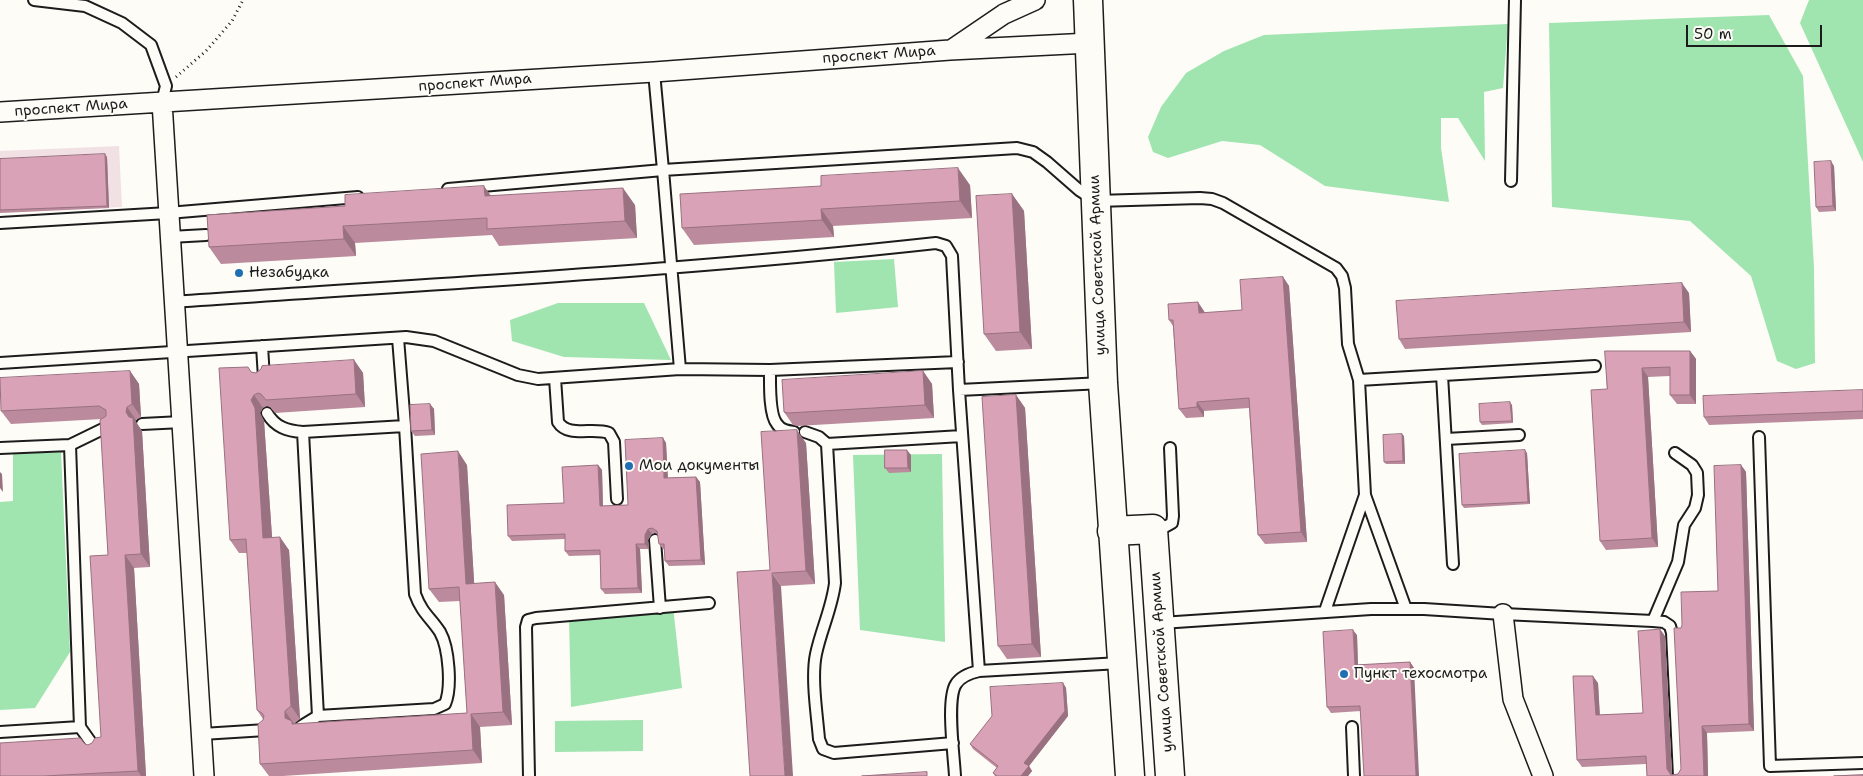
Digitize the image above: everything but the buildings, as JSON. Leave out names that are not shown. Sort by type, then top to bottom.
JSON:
[{"type":"street","name":"проспект Мира","points":[[950,50],[1004,14],[1035,0]]},
{"type":"street","name":"улица Советской Армии","points":[[1088,0],[1103,383],[1130,776]]},
{"type":"street","name":"проспект Мира","points":[[0,112],[164,94],[654,72],[950,50],[1090,43]]},
{"type":"street","points":[[164,94],[168,213],[204,776]]},
{"type":"street","points":[[1112,531],[1153,529]]},
{"type":"street","name":"улица Советской Армии","points":[[1153,529],[1170,776]]},
{"type":"street","points":[[1504,614],[1514,699],[1543,776]]},
{"type":"lane","points":[[34,0],[85,6],[122,23],[151,45],[164,94]]},
{"type":"lane","points":[[1511,181],[1515,0]]},
{"type":"lane","points":[[654,72],[680,369]]},
{"type":"lane","points":[[435,190],[663,170],[1017,148],[1033,152],[1079,190],[1096,201],[1200,198],[1212,199],[1223,203],[1336,268],[1342,276],[1345,288],[1348,344],[1359,380],[1365,496],[1406,609]]},
{"type":"lane","points":[[0,223],[168,213],[366,196]]},
{"type":"lane","points":[[170,237],[206,235]]},
{"type":"lane","points":[[174,302],[672,269],[800,258],[936,243],[946,246],[952,256],[959,390],[979,671]]},
{"type":"lane","points":[[0,363],[406,337],[434,341],[518,375],[538,379],[680,369],[770,370],[958,362]]},
{"type":"lane","points":[[300,727],[318,716],[434,709],[446,704],[449,694],[446,646],[440,633],[420,608],[414,594],[398,338]]},
{"type":"lane","points":[[262,346],[264,380]]},
{"type":"lane","points":[[1359,380],[1595,366]]},
{"type":"lane","points":[[770,370],[773,418],[777,426],[785,431],[794,432]]},
{"type":"lane","points":[[1442,375],[1453,564]]},
{"type":"lane","points":[[555,378],[558,422],[562,428],[569,431],[600,430],[609,433],[614,442],[617,499]]},
{"type":"lane","points":[[959,390],[1103,383]]},
{"type":"lane","points":[[267,413],[272,421],[280,427],[291,431],[303,432],[405,426]]},
{"type":"lane","points":[[142,424],[182,422]]},
{"type":"lane","points":[[0,448],[70,445],[109,426]]},
{"type":"lane","points":[[303,432],[318,716]]},
{"type":"lane","points":[[805,432],[819,437],[827,444],[962,436]]},
{"type":"lane","points":[[1446,439],[1519,435]]},
{"type":"lane","points":[[1759,437],[1770,766],[1863,763]]},
{"type":"lane","points":[[827,444],[835,583],[834,597],[816,654],[815,669],[819,739],[823,749],[834,753],[953,743]]},
{"type":"lane","points":[[70,445],[80,727],[97,751]]},
{"type":"lane","points":[[1153,529],[1164,528],[1172,523],[1170,448]]},
{"type":"lane","points":[[1654,621],[1678,562],[1684,526],[1695,508],[1698,495],[1697,473],[1692,466],[1675,453]]},
{"type":"lane","points":[[1325,611],[1365,496]]},
{"type":"lane","points":[[656,540],[660,608]]},
{"type":"lane","points":[[529,776],[526,627],[528,620],[709,603]]},
{"type":"lane","points":[[1160,623],[1325,611],[1406,609],[1664,622],[1670,626],[1672,633],[1679,776]]},
{"type":"lane","points":[[955,776],[952,692],[957,682],[966,675],[979,671],[1121,663]]},
{"type":"lane","points":[[0,732],[80,727]]},
{"type":"lane","points":[[1352,727],[1354,776]]},
{"type":"lane","points":[[202,734],[266,730]]},
{"type":"path","points":[[164,94],[222,34],[232,22],[243,0]]},
{"type":"shaded area","points":[[119,146],[122,207],[0,213],[0,151]]},
{"type":"green space","points":[[1809,0],[1863,0],[1863,162],[1800,23]]},
{"type":"green space","points":[[1769,15],[1803,76],[1814,268],[1815,363],[1796,369],[1777,361],[1751,276],[1690,221],[1552,207],[1549,23]]},
{"type":"green space","points":[[1508,24],[1503,88],[1484,92],[1485,161],[1458,118],[1441,118],[1441,148],[1449,202],[1325,186],[1260,145],[1222,141],[1168,158],[1153,152],[1148,137],[1161,107],[1186,73],[1224,51],[1264,35]]},
{"type":"green space","points":[[894,259],[898,307],[836,313],[834,262]]},
{"type":"green space","points":[[558,303],[644,303],[671,360],[564,357],[512,341],[510,320]]},
{"type":"green space","points":[[61,452],[70,652],[35,708],[0,710],[0,502],[13,501],[13,454]]},
{"type":"green space","points":[[942,454],[945,642],[860,630],[853,455]]},
{"type":"green space","points":[[673,606],[682,688],[571,707],[569,616]]},
{"type":"green space","points":[[643,720],[643,751],[555,752],[555,721]]},
{"type":"place","name":"Незабудка","points":[[239,273]]},
{"type":"place","name":"Мои документы","points":[[629,466]]},
{"type":"place","name":"Пункт техосмотра","points":[[1344,674]]}]
